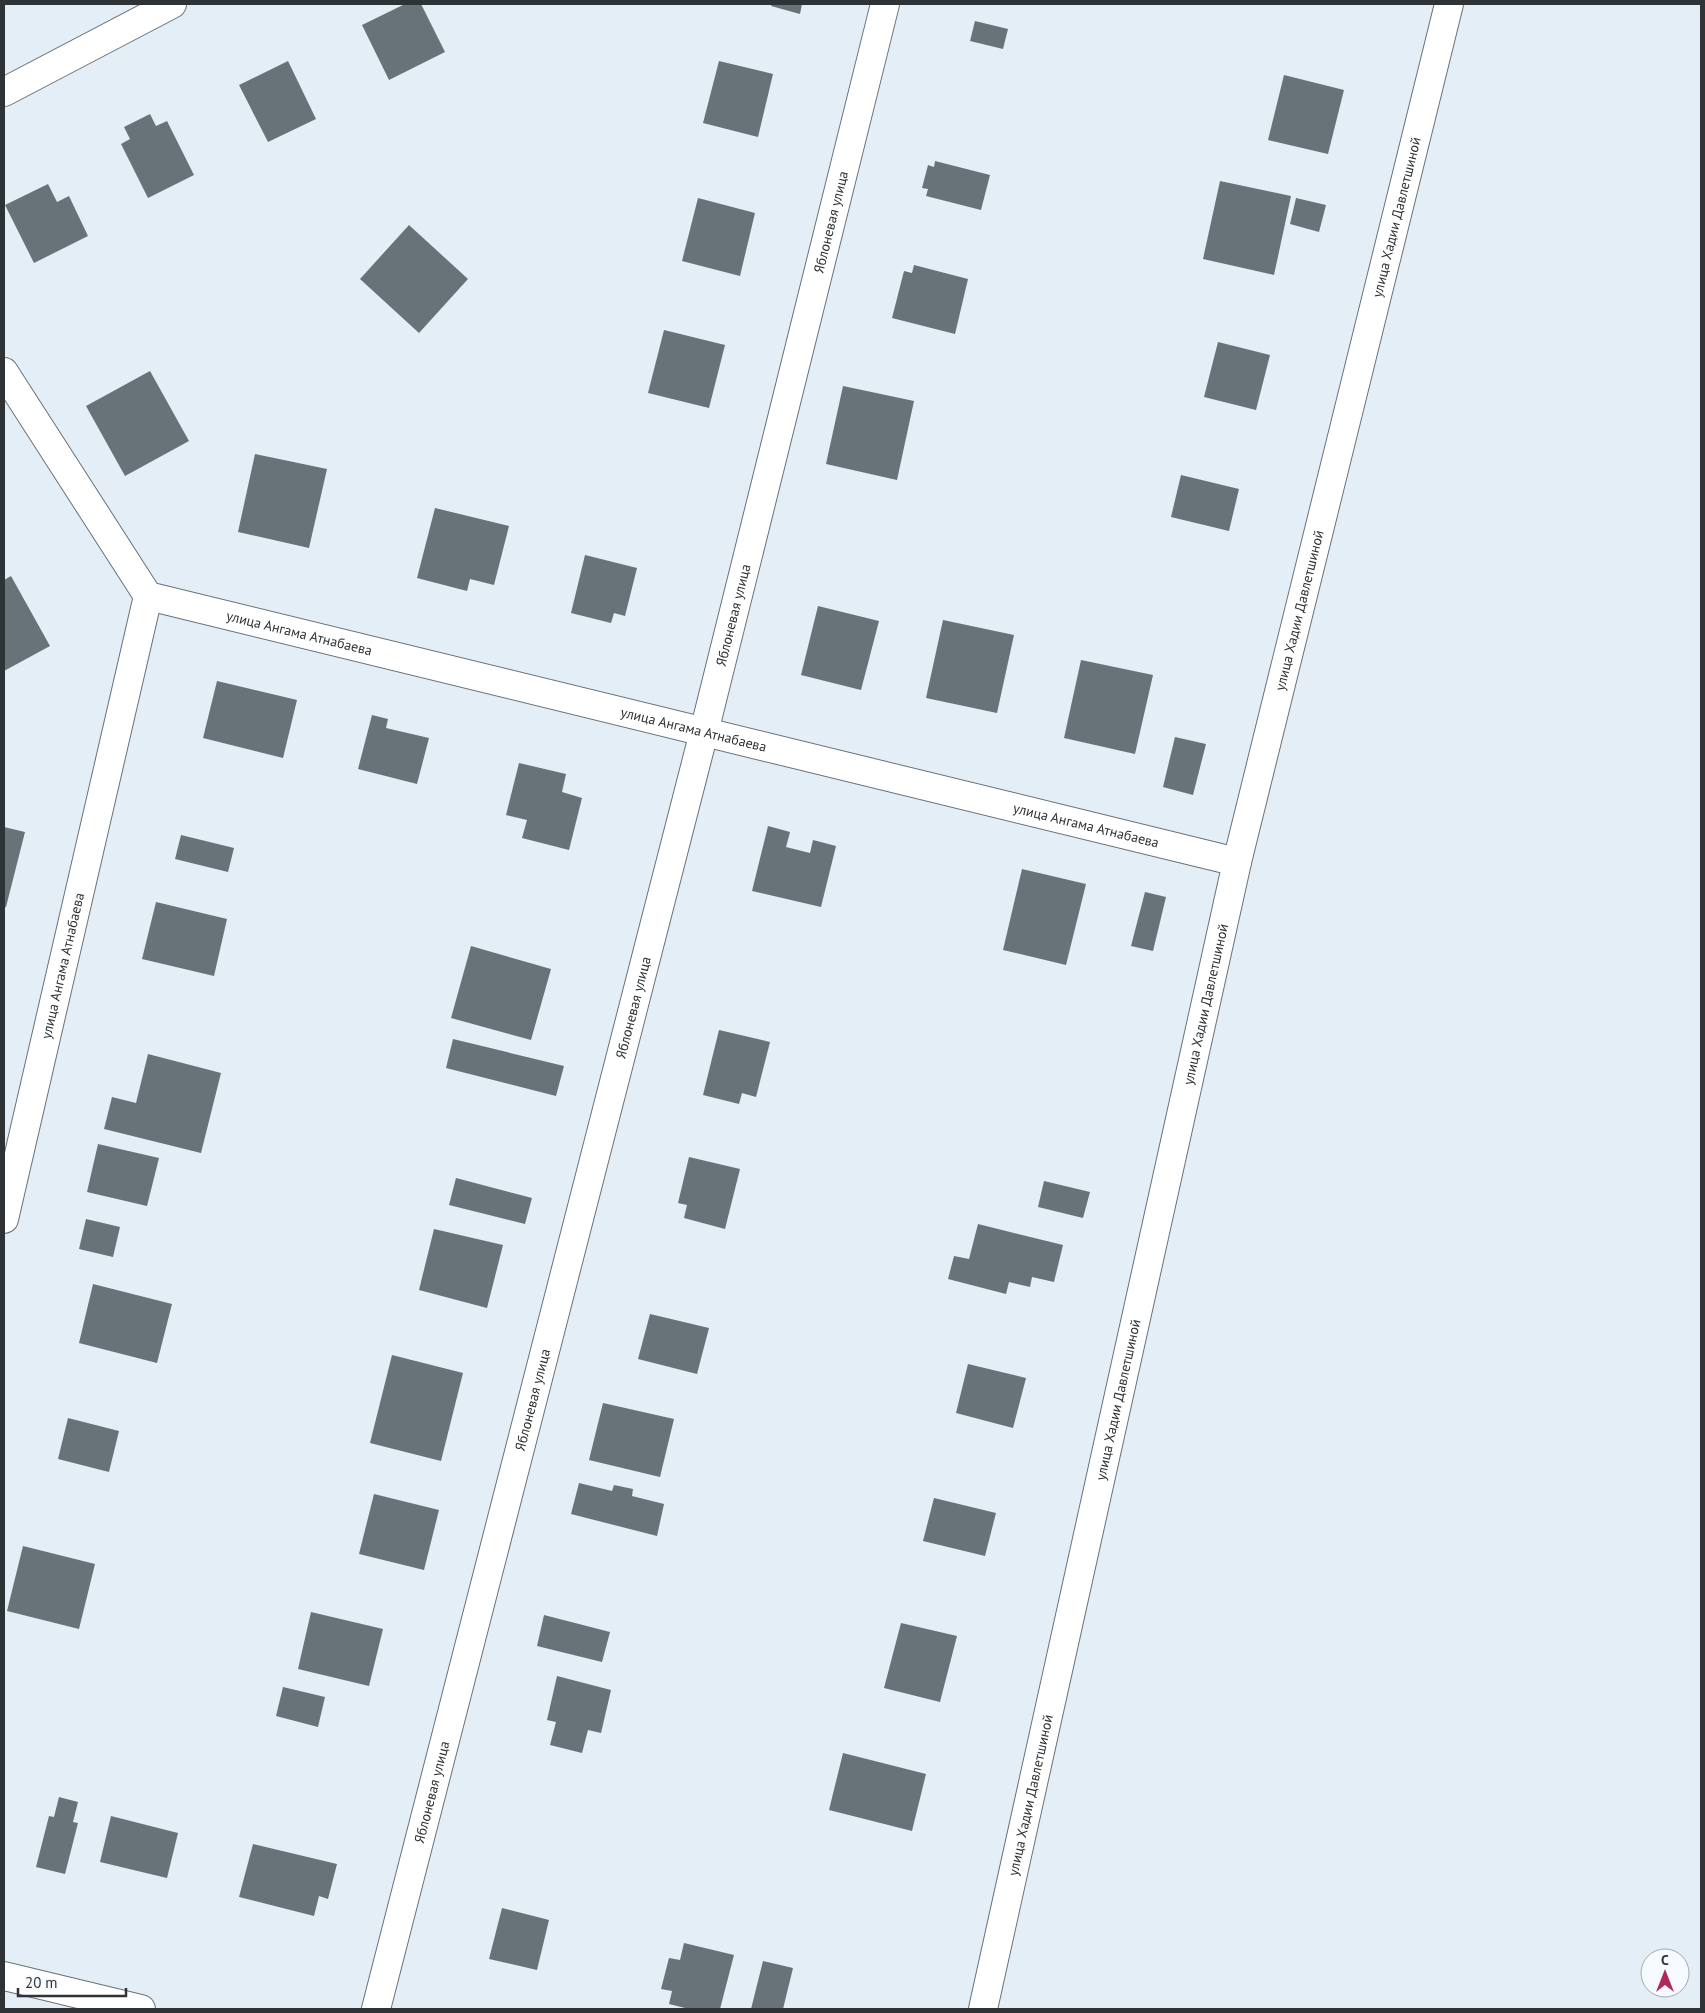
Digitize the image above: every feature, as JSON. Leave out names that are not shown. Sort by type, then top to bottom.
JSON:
[{"type":"street","points":[[4,92],[172,4]]},
{"type":"street","name":"Яблоневая улица","points":[[376,2009],[704,732],[885,4]]},
{"type":"street","name":"улица Хадии Давлетшиной","points":[[983,2009],[1237,862],[1449,4]]},
{"type":"street","points":[[4,372],[148,596]]},
{"type":"street","name":"улица Ангама Атнабаева","points":[[4,1219],[148,596],[1237,862]]},
{"type":"street","points":[[4,1976],[141,2009]]},
{"type":"building","points":[[405,4],[421,4],[445,52],[389,80],[362,25]]},
{"type":"building","points":[[772,4],[802,4],[800,14],[771,6]]},
{"type":"building","points":[[975,21],[1008,29],[1003,49],[970,41]]},
{"type":"building","points":[[288,61],[316,119],[268,142],[239,85]]},
{"type":"building","points":[[719,61],[773,74],[758,137],[703,123]]},
{"type":"building","points":[[1284,75],[1344,90],[1328,154],[1268,140]]},
{"type":"building","points":[[150,114],[156,126],[167,121],[194,175],[148,198],[121,144],[130,139],[124,127]]},
{"type":"building","points":[[935,161],[990,175],[981,210],[926,196],[928,189],[922,188],[928,165],[934,167]]},
{"type":"building","points":[[1220,181],[1291,196],[1274,275],[1203,259]]},
{"type":"building","points":[[48,184],[57,202],[69,196],[88,236],[34,263],[5,205]]},
{"type":"building","points":[[698,198],[755,213],[740,276],[682,261]]},
{"type":"building","points":[[1296,198],[1326,205],[1319,232],[1290,224]]},
{"type":"building","points":[[409,225],[468,279],[419,333],[360,279]]},
{"type":"building","points":[[914,265],[968,279],[955,334],[892,318],[904,271],[912,273]]},
{"type":"building","points":[[664,330],[725,345],[709,408],[648,393]]},
{"type":"building","points":[[1218,342],[1270,355],[1256,410],[1204,397]]},
{"type":"building","points":[[150,371],[189,441],[125,476],[86,406]]},
{"type":"building","points":[[843,386],[914,401],[897,480],[826,464]]},
{"type":"building","points":[[255,454],[327,469],[309,548],[238,532]]},
{"type":"building","points":[[1181,475],[1239,489],[1229,531],[1171,517]]},
{"type":"building","points":[[435,508],[509,526],[494,585],[470,579],[467,591],[417,578]]},
{"type":"building","points":[[585,555],[637,568],[625,616],[614,613],[611,623],[571,613]]},
{"type":"building","points":[[11,576],[50,646],[4,671],[4,580]]},
{"type":"building","points":[[818,606],[879,621],[861,690],[801,675]]},
{"type":"building","points":[[943,620],[1014,635],[997,713],[926,698]]},
{"type":"building","points":[[1081,660],[1153,675],[1135,754],[1064,738]]},
{"type":"building","points":[[217,681],[297,700],[283,758],[203,738]]},
{"type":"building","points":[[372,715],[388,719],[386,728],[429,738],[417,784],[358,769]]},
{"type":"building","points":[[1175,737],[1206,744],[1193,795],[1163,787]]},
{"type":"building","points":[[519,763],[566,774],[562,792],[582,798],[569,850],[522,838],[527,820],[506,815]]},
{"type":"building","points":[[768,826],[790,832],[786,847],[810,853],[813,840],[836,846],[821,907],[752,891]]},
{"type":"building","points":[[4,827],[25,832],[6,907],[4,907]]},
{"type":"building","points":[[181,835],[234,848],[228,872],[175,859]]},
{"type":"building","points":[[1022,869],[1086,884],[1066,965],[1003,950]]},
{"type":"building","points":[[1145,892],[1166,897],[1153,951],[1131,946]]},
{"type":"building","points":[[156,902],[227,919],[214,976],[142,959]]},
{"type":"building","points":[[471,946],[551,969],[531,1040],[451,1018]]},
{"type":"building","points":[[719,1030],[770,1042],[756,1097],[742,1093],[739,1104],[703,1095]]},
{"type":"building","points":[[453,1039],[564,1066],[556,1096],[446,1068]]},
{"type":"building","points":[[148,1054],[221,1073],[201,1153],[104,1129],[112,1097],[136,1103]]},
{"type":"building","points":[[98,1144],[159,1158],[147,1206],[87,1192]]},
{"type":"building","points":[[689,1157],[740,1169],[725,1229],[684,1218],[687,1205],[678,1203]]},
{"type":"building","points":[[456,1178],[532,1198],[525,1224],[449,1205]]},
{"type":"building","points":[[1044,1181],[1090,1192],[1083,1218],[1038,1207]]},
{"type":"building","points":[[86,1219],[120,1227],[113,1257],[79,1249]]},
{"type":"building","points":[[978,1224],[1063,1245],[1054,1282],[1032,1277],[1030,1287],[1009,1282],[1006,1294],[948,1279],[954,1256],[969,1259]]},
{"type":"building","points":[[434,1229],[503,1245],[487,1308],[419,1290]]},
{"type":"building","points":[[93,1284],[172,1304],[157,1363],[79,1343]]},
{"type":"building","points":[[650,1314],[709,1328],[697,1374],[638,1359]]},
{"type":"building","points":[[392,1355],[463,1373],[441,1461],[370,1443]]},
{"type":"building","points":[[968,1364],[1026,1378],[1013,1428],[956,1413]]},
{"type":"building","points":[[603,1403],[674,1419],[660,1477],[589,1460]]},
{"type":"building","points":[[68,1418],[119,1431],[109,1472],[58,1459]]},
{"type":"building","points":[[579,1483],[612,1491],[614,1485],[633,1489],[632,1496],[664,1504],[657,1536],[571,1514]]},
{"type":"building","points":[[374,1494],[439,1510],[424,1570],[359,1554]]},
{"type":"building","points":[[934,1498],[996,1513],[985,1556],[923,1541]]},
{"type":"building","points":[[23,1546],[95,1564],[79,1629],[7,1611]]},
{"type":"building","points":[[311,1612],[383,1629],[369,1686],[298,1669]]},
{"type":"building","points":[[544,1615],[610,1632],[602,1662],[537,1646]]},
{"type":"building","points":[[901,1623],[957,1636],[940,1702],[884,1688]]},
{"type":"building","points":[[557,1676],[611,1690],[601,1733],[588,1730],[582,1753],[550,1745],[556,1722],[547,1720]]},
{"type":"building","points":[[283,1687],[325,1697],[318,1727],[276,1716]]},
{"type":"building","points":[[843,1753],[926,1774],[912,1831],[829,1810]]},
{"type":"building","points":[[59,1797],[78,1802],[73,1822],[78,1823],[65,1874],[36,1867],[49,1816],[54,1817]]},
{"type":"building","points":[[111,1816],[178,1833],[167,1878],[100,1862]]},
{"type":"building","points":[[253,1844],[337,1864],[328,1899],[319,1896],[314,1916],[239,1897]]},
{"type":"building","points":[[502,1908],[549,1920],[537,1970],[489,1959]]},
{"type":"building","points":[[684,1943],[734,1955],[720,2009],[689,2009],[669,2004],[672,1991],[661,1989],[669,1958],[680,1960]]},
{"type":"building","points":[[763,1961],[793,1968],[783,2009],[751,2009]]}]
